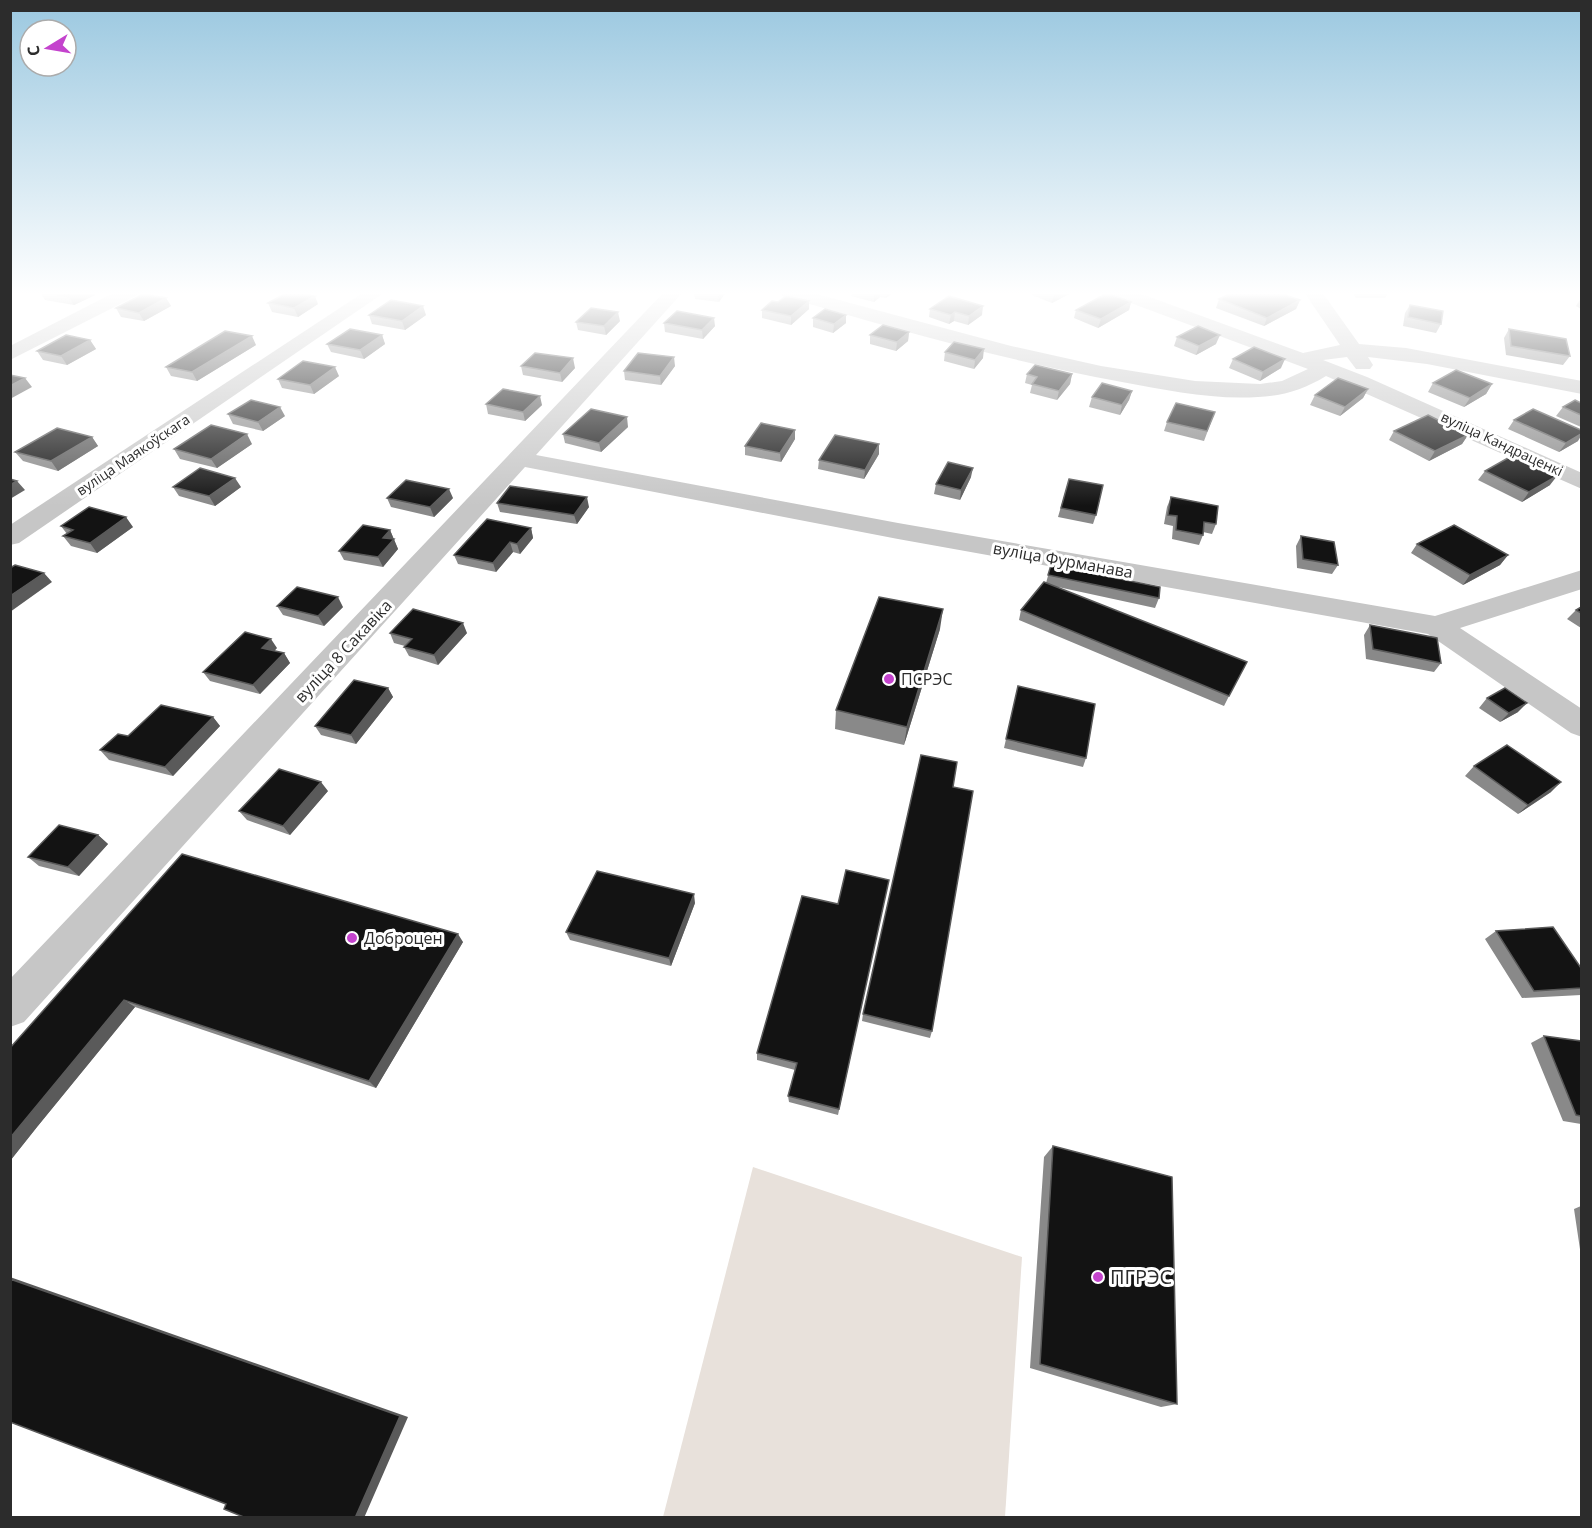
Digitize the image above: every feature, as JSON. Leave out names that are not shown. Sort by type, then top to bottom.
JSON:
[{"type":"street","name":"вуліца Маякоўскага","points":[[10,537],[269,363]]},
{"type":"street","name":"вуліца 8 Сакавіка","points":[[10,1008],[368,625],[607,363]]},
{"type":"street","points":[[1057,363],[1172,384],[1225,390],[1269,390],[1300,383],[1326,367]]},
{"type":"street","name":"вуліца Кандраценкі","points":[[1315,363],[1360,381],[1581,482]]},
{"type":"street","points":[[1360,381],[1363,366],[1361,363]]},
{"type":"street","points":[[1454,363],[1581,388]]},
{"type":"street","name":"вуліца Фурманава","points":[[518,459],[886,529],[1436,626],[1581,725]]},
{"type":"street","points":[[1436,626],[1581,579]]},
{"type":"shaded area","points":[[753,1167],[1022,1257],[1005,1517],[663,1517]]},
{"type":"building","points":[[172,363],[206,363],[192,372],[166,367]]},
{"type":"building","points":[[300,363],[335,367],[310,385],[278,379]]},
{"type":"building","points":[[524,363],[568,363],[560,373],[521,366]]},
{"type":"building","points":[[630,363],[669,363],[660,376],[624,371]]},
{"type":"building","points":[[1243,363],[1278,363],[1263,372]]},
{"type":"building","points":[[1035,365],[1072,374],[1059,391],[1032,384],[1037,377],[1027,374]]},
{"type":"building","points":[[1456,370],[1492,384],[1470,398],[1433,383]]},
{"type":"building","points":[[10,375],[25,378],[10,386]]},
{"type":"building","points":[[1338,378],[1368,389],[1345,407],[1315,395]]},
{"type":"building","points":[[1102,383],[1132,391],[1122,405],[1092,397]]},
{"type":"building","points":[[503,389],[540,396],[523,412],[486,404]]},
{"type":"building","points":[[251,400],[280,407],[258,422],[228,414]]},
{"type":"building","points":[[1575,400],[1581,403],[1581,415],[1563,407]]},
{"type":"building","points":[[1176,403],[1215,412],[1207,431],[1167,422]]},
{"type":"building","points":[[591,409],[627,417],[599,443],[563,434]]},
{"type":"building","points":[[1533,409],[1581,430],[1581,434],[1566,443],[1514,420]]},
{"type":"building","points":[[1428,415],[1468,435],[1435,451],[1394,431]]},
{"type":"building","points":[[761,423],[795,430],[780,453],[745,446]]},
{"type":"building","points":[[211,425],[247,434],[211,459],[174,449]]},
{"type":"building","points":[[57,428],[92,437],[51,461],[15,452]]},
{"type":"building","points":[[835,435],[879,444],[865,470],[819,460]]},
{"type":"building","points":[[1513,455],[1557,476],[1529,492],[1485,471]]},
{"type":"building","points":[[948,462],[973,468],[961,490],[936,484]]},
{"type":"building","points":[[200,468],[235,478],[209,496],[173,487]]},
{"type":"building","points":[[1069,479],[1103,485],[1096,515],[1061,508]]},
{"type":"building","points":[[406,480],[449,489],[430,507],[387,498]]},
{"type":"building","points":[[510,486],[587,497],[574,515],[497,503]]},
{"type":"building","points":[[1171,497],[1218,506],[1216,524],[1204,522],[1203,535],[1176,530],[1177,516],[1168,515]]},
{"type":"building","points":[[89,507],[126,517],[90,543],[63,536],[73,530],[61,526]]},
{"type":"building","points":[[487,519],[531,528],[517,544],[510,542],[493,563],[454,555]]},
{"type":"building","points":[[363,525],[390,530],[383,538],[394,539],[378,557],[339,551]]},
{"type":"building","points":[[1454,525],[1508,555],[1470,575],[1417,544]]},
{"type":"building","points":[[1301,536],[1334,542],[1338,565],[1303,559]]},
{"type":"building","points":[[15,565],[44,573],[10,596],[10,568]]},
{"type":"building","points":[[1051,565],[1160,587],[1159,598],[1048,575]]},
{"type":"building","points":[[1044,582],[1247,662],[1229,696],[1021,610]]},
{"type":"building","points":[[297,587],[338,597],[318,616],[277,606]]},
{"type":"building","name":"ПСРЭС","points":[[879,597],[943,609],[907,727],[836,710]]},
{"type":"building","points":[[413,609],[463,623],[434,655],[404,647],[412,639],[390,633]]},
{"type":"building","points":[[1370,625],[1437,638],[1441,663],[1373,649]]},
{"type":"building","points":[[245,632],[271,639],[262,648],[284,653],[253,685],[203,672]]},
{"type":"building","points":[[354,680],[388,688],[351,735],[315,726]]},
{"type":"building","points":[[1018,686],[1095,704],[1086,758],[1006,739]]},
{"type":"building","points":[[1505,688],[1527,703],[1509,713],[1487,698]]},
{"type":"building","points":[[161,705],[213,717],[165,767],[100,750],[118,734],[128,736]]},
{"type":"building","points":[[1507,745],[1561,782],[1528,805],[1474,766]]},
{"type":"building","points":[[921,755],[957,762],[953,787],[973,791],[932,1031],[863,1014]]},
{"type":"building","points":[[279,769],[321,782],[283,826],[239,811]]},
{"type":"building","points":[[59,825],[98,835],[68,867],[28,857]]},
{"type":"building","points":[[182,854],[458,934],[369,1081],[124,1000],[10,1138],[10,1048]]},
{"type":"building","points":[[846,870],[889,880],[839,1109],[788,1096],[797,1063],[757,1053],[802,896],[838,904]]},
{"type":"building","points":[[597,871],[694,894],[669,958],[566,932]]},
{"type":"building","points":[[1553,927],[1581,968],[1581,988],[1534,991],[1496,931]]},
{"type":"building","points":[[1544,1036],[1581,1041],[1581,1116],[1576,1115]]},
{"type":"building","name":"ПГРЭС","points":[[1053,1146],[1172,1177],[1177,1404],[1040,1364]]},
{"type":"building","points":[[10,1279],[400,1416],[355,1518],[246,1518],[224,1509],[226,1504],[10,1422]]},
{"type":"place","name":"ПСРЭС","points":[[889,679]]},
{"type":"place","name":"Доброцен","points":[[352,938]]},
{"type":"place","name":"ПГРЭС","points":[[1098,1277]]}]
